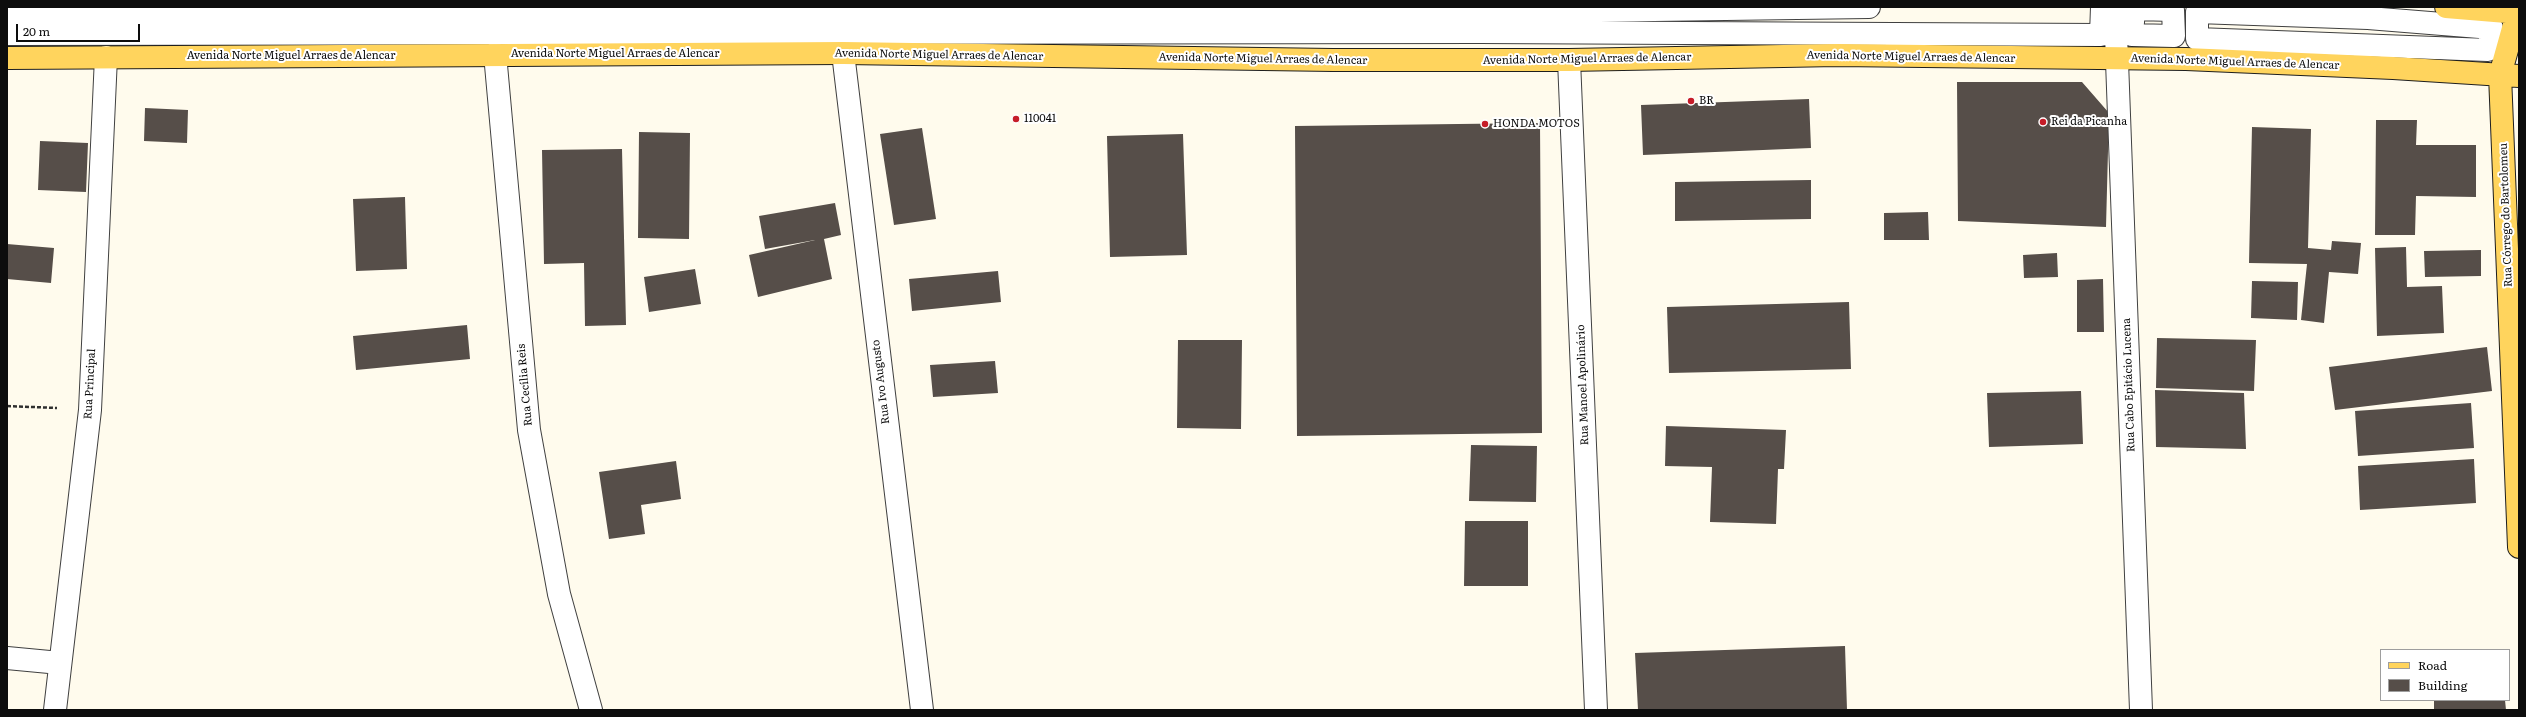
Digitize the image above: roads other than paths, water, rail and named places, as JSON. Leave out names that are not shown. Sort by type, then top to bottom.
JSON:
[{"type":"main road","points":[[2446,7],[2518,11]]},
{"type":"main road","name":"Rua Córrego do Bartolomeu","points":[[2518,11],[2510,76],[2519,547]]},
{"type":"main road","name":"Avenida Norte Miguel Arraes de Alencar","points":[[7,58],[842,53],[1333,60],[1569,60],[1837,55],[2186,59],[2393,68],[2510,76]]},
{"type":"street","points":[[7,13],[1366,14],[1868,7]]},
{"type":"street","points":[[7,34],[1479,32],[2100,35],[2102,7]]},
{"type":"street","name":"Rua Cabo Epitácio Lucena","points":[[2115,7],[2141,710]]},
{"type":"street","points":[[2197,12],[2368,18],[2492,28],[2488,50],[2196,40],[2197,12]]},
{"type":"street","name":"Rua Ivo Augusto","points":[[842,53],[922,710]]},
{"type":"street","name":"Rua Cecília Reis","points":[[495,54],[529,430],[559,594],[591,710]]},
{"type":"street","name":"Rua Principal","points":[[55,710],[90,410],[106,57]]},
{"type":"street","name":"Rua Manoel Apolinário","points":[[1569,60],[1596,710]]},
{"type":"street","points":[[7,658],[60,663]]},
{"type":"place","name":"BR","points":[[1691,101]]},
{"type":"place","name":"110041","points":[[1016,119]]},
{"type":"place","name":"Rei da Picanha","points":[[2043,122]]},
{"type":"place","name":"HONDA MOTOS","points":[[1485,124]]}]
